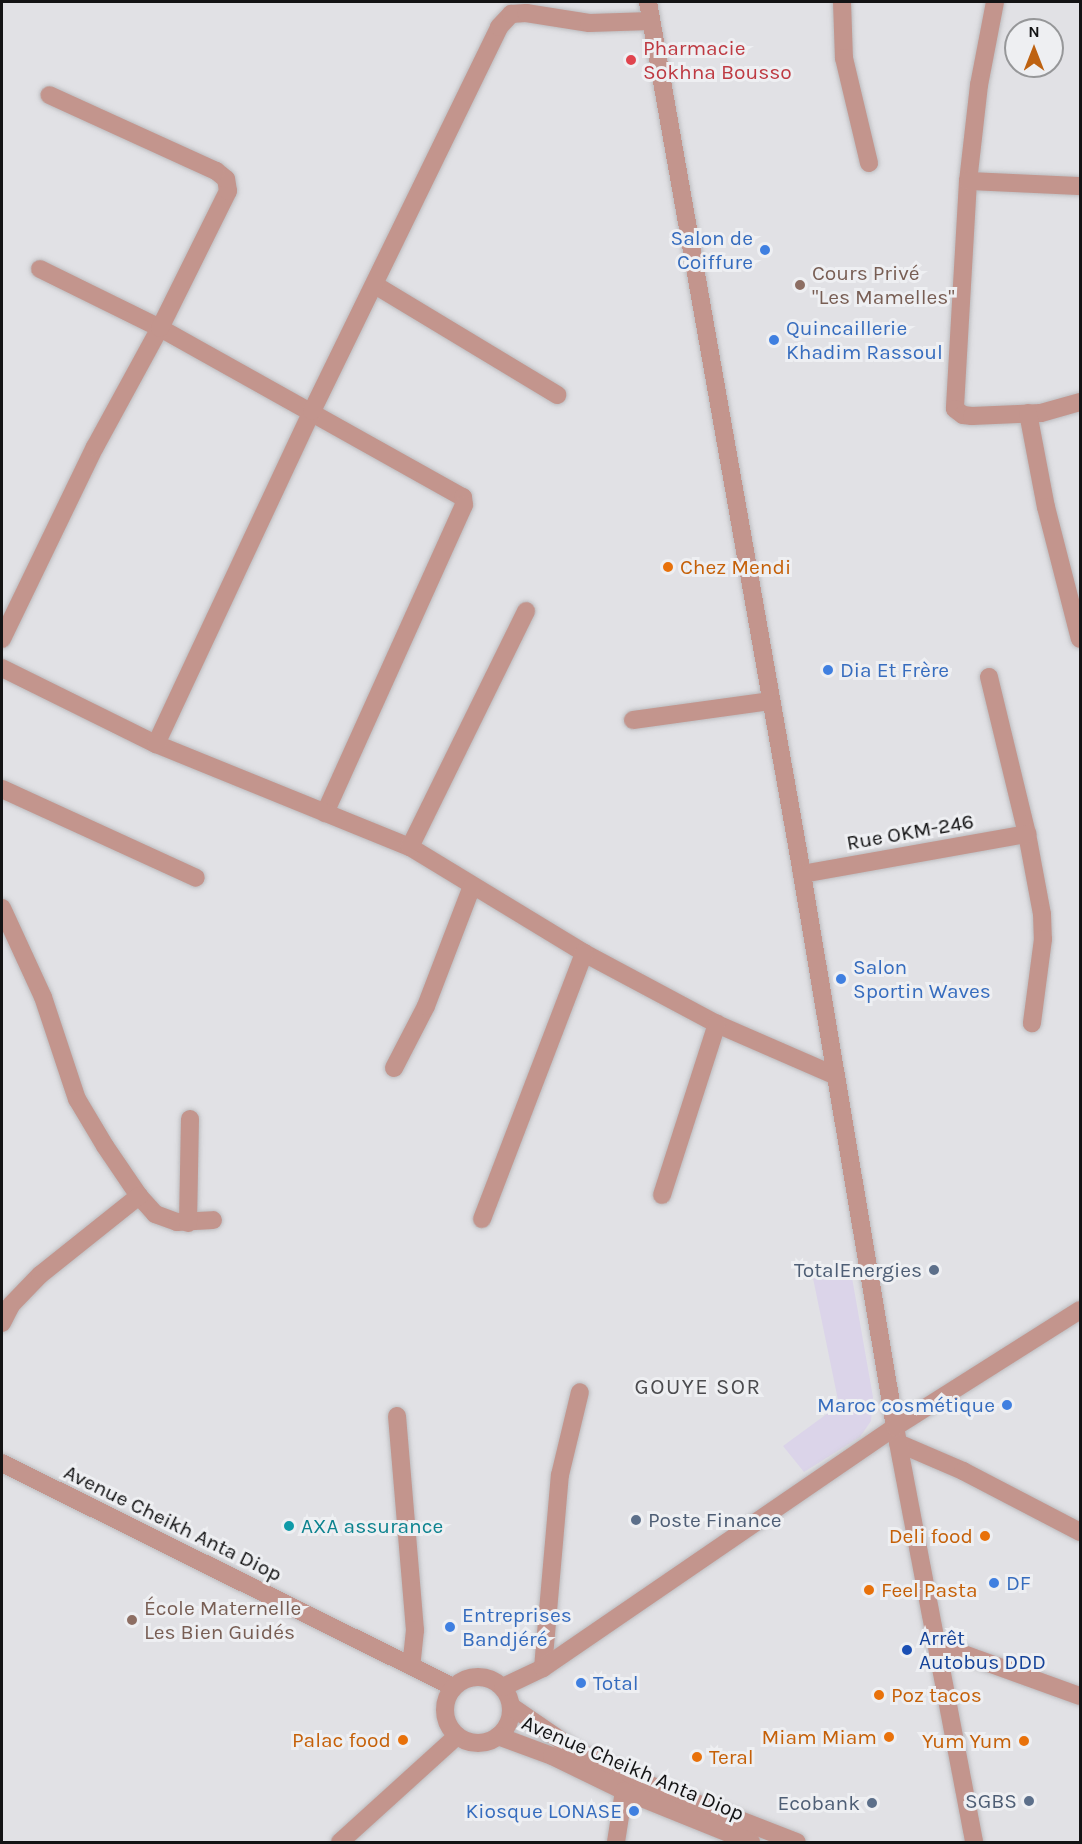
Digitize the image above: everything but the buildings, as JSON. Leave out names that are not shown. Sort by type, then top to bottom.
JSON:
[{"type":"street","points":[[648,2],[802,874],[896,1435],[974,1842]]},
{"type":"street","points":[[842,2],[844,58],[868,163]]},
{"type":"street","points":[[996,2],[979,86],[969,181],[955,409],[963,415],[972,416],[1028,413],[1050,411],[1080,402]]},
{"type":"street","points":[[156,744],[312,411],[499,27],[511,14],[526,13],[589,23],[651,21]]},
{"type":"street","points":[[2,639],[95,447],[160,328],[228,191],[226,179],[216,171],[49,95]]},
{"type":"street","points":[[969,181],[1080,186]]},
{"type":"street","points":[[40,269],[160,328],[456,491],[463,497],[464,505],[325,813]]},
{"type":"street","points":[[375,285],[557,395]]},
{"type":"street","points":[[1028,413],[1046,507],[1080,639]]},
{"type":"street","points":[[411,847],[526,611]]},
{"type":"street","points":[[2,668],[156,744],[411,847],[584,953],[717,1024],[834,1075]]},
{"type":"street","points":[[989,677],[1027,834],[1042,914],[1043,939],[1032,1023]]},
{"type":"street","points":[[633,720],[770,701]]},
{"type":"street","points":[[2,789],[196,878]]},
{"type":"street","name":"Rue OKM-246","points":[[802,874],[1027,834]]},
{"type":"street","points":[[394,1068],[426,1006],[472,886]]},
{"type":"street","points":[[2,908],[44,997],[77,1098],[139,1196],[155,1214],[167,1220],[188,1223],[213,1220]]},
{"type":"street","points":[[482,1219],[584,953]]},
{"type":"street","points":[[662,1195],[717,1024]]},
{"type":"street","points":[[188,1223],[189,1119]]},
{"type":"street","points":[[2,1323],[11,1305],[40,1275],[139,1196]]},
{"type":"street","points":[[503,1687],[543,1668],[896,1435],[1080,1310]]},
{"type":"street","points":[[543,1668],[560,1475],[580,1392]]},
{"type":"street","points":[[397,1416],[415,1630],[411,1666]]},
{"type":"street","points":[[896,1435],[1080,1532]]},
{"type":"street","name":"Avenue Cheikh Anta Diop","points":[[2,1463],[453,1687]]},
{"type":"street","points":[[936,1644],[1080,1695]]},
{"type":"street","points":[[472,1677],[484,1677],[503,1687],[512,1707],[506,1728],[498,1736],[477,1743],[457,1736],[449,1728],[444,1707],[453,1687],[472,1677]]},
{"type":"street","name":"Avenue Cheikh Anta Diop","points":[[512,1707],[575,1750],[642,1782],[797,1842]]},
{"type":"street","points":[[340,1842],[457,1736]]},
{"type":"street","name":"Avenue Cheikh Anta Diop","points":[[498,1736],[552,1756],[624,1791],[751,1842]]},
{"type":"street","points":[[616,1842],[624,1791]]},
{"type":"shaded area","points":[[851,1272],[873,1397],[871,1421],[860,1437],[804,1472],[783,1446],[839,1405],[813,1278]]},
{"type":"place","name":"Pharmacie Sokhna Bousso","points":[[631,60]]},
{"type":"place","name":"Salon de Coiffure","points":[[765,250]]},
{"type":"place","name":"Cours Privé \"Les Mamelles\"","points":[[800,285]]},
{"type":"place","name":"Quincaillerie Khadim Rassoul","points":[[774,340]]},
{"type":"place","name":"Chez Mendi","points":[[668,567]]},
{"type":"place","name":"Dia Et Frère","points":[[828,670]]},
{"type":"place","name":"Salon Sportin Waves","points":[[841,979]]},
{"type":"place","name":"TotalEnergies","points":[[934,1270]]},
{"type":"place","name":"Maroc cosmétique","points":[[1007,1405]]},
{"type":"place","name":"Poste Finance","points":[[636,1520]]},
{"type":"place","name":"AXA assurance","points":[[289,1526]]},
{"type":"place","name":"Deli food","points":[[985,1536]]},
{"type":"place","name":"DF","points":[[994,1583]]},
{"type":"place","name":"Feel Pasta","points":[[869,1590]]},
{"type":"place","name":"École Maternelle Les Bien Guidés","points":[[132,1620]]},
{"type":"place","name":"Entreprises Bandjéré","points":[[450,1627]]},
{"type":"place","name":"Arrêt Autobus DDD","points":[[907,1650]]},
{"type":"place","name":"Total","points":[[581,1683]]},
{"type":"place","name":"Poz tacos","points":[[879,1695]]},
{"type":"place","name":"Miam Miam","points":[[889,1737]]},
{"type":"place","name":"Palac food","points":[[403,1740]]},
{"type":"place","name":"Yum Yum","points":[[1024,1741]]},
{"type":"place","name":"Teral","points":[[697,1757]]},
{"type":"place","name":"SGBS","points":[[1029,1801]]},
{"type":"place","name":"Ecobank","points":[[872,1803]]},
{"type":"place","name":"Kiosque LONASE","points":[[634,1811]]},
{"type":"district","name":"GOUYE SOR","points":[[698,1388]]}]
